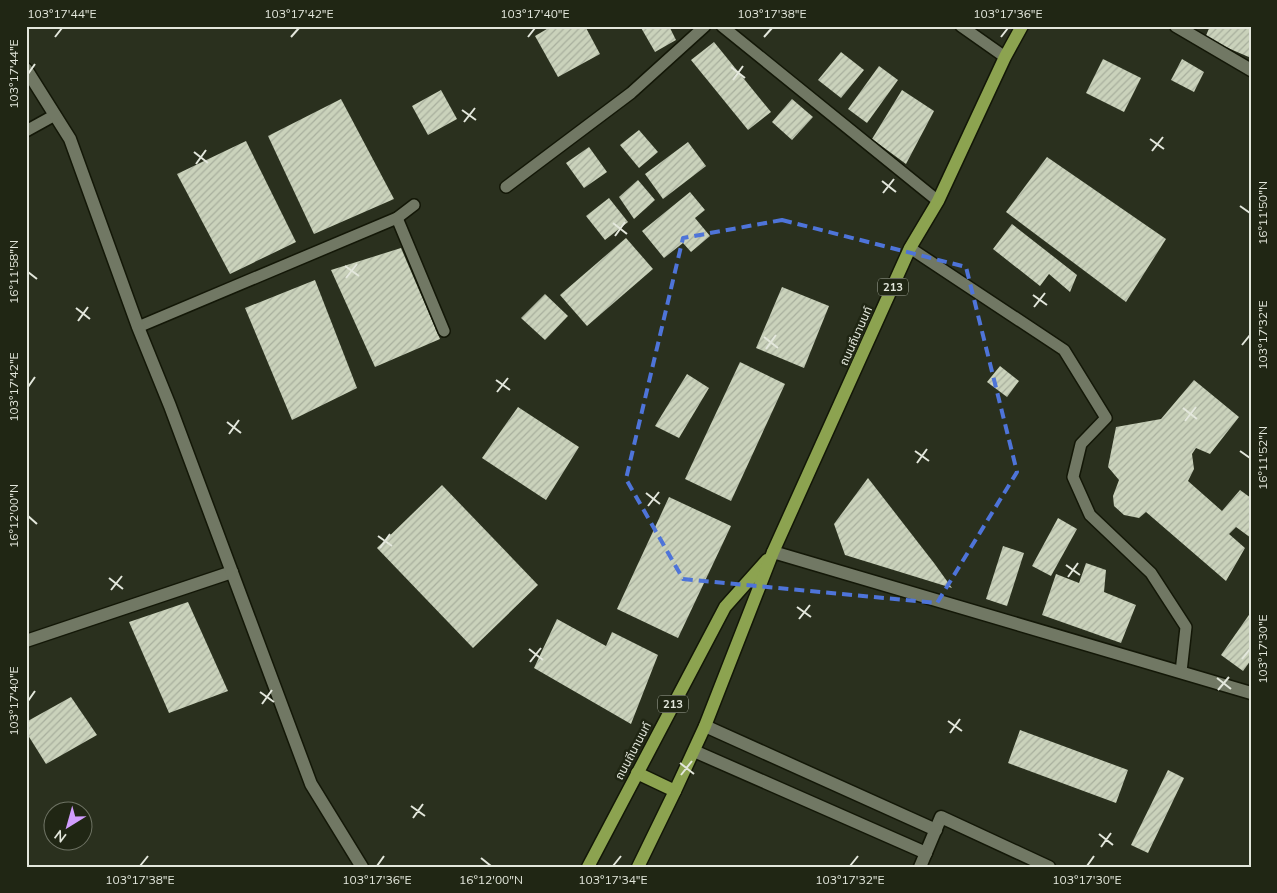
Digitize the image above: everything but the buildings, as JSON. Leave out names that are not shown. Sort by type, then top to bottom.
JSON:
[{"type":"main road","name":"ถนนถีนานนท์","points":[[638,867],[705,726],[773,552],[910,248],[938,201],[1005,57],[1022,26]]},
{"type":"main road","name":"ถนนถีนานนท์","points":[[588,867],[725,607],[773,552]]},
{"type":"main road","points":[[637,772],[675,791]]},
{"type":"street","points":[[1176,26],[1251,70]]},
{"type":"street","points":[[26,69],[70,139],[138,327],[170,406],[311,784],[362,867]]},
{"type":"street","points":[[773,552],[1251,693]]},
{"type":"street","points":[[26,642],[232,572]]},
{"type":"street","points":[[705,726],[936,830]]},
{"type":"street","points":[[694,750],[926,853]]},
{"type":"street","points":[[920,867],[942,816],[1049,867]]},
{"type":"lane","points":[[506,187],[631,93],[705,26]]},
{"type":"lane","points":[[722,26],[938,201]]},
{"type":"lane","points":[[961,26],[1005,57]]},
{"type":"lane","points":[[26,131],[55,115]]},
{"type":"lane","points":[[138,327],[397,218],[414,205]]},
{"type":"lane","points":[[397,218],[444,331]]},
{"type":"lane","points":[[910,248],[1064,350],[1106,418],[1081,444],[1073,477],[1090,515],[1151,574],[1186,627],[1181,672]]},
{"type":"highlighted area","points":[[782,220],[966,267],[1017,472],[937,603],[683,579],[626,479],[683,238]]}]
